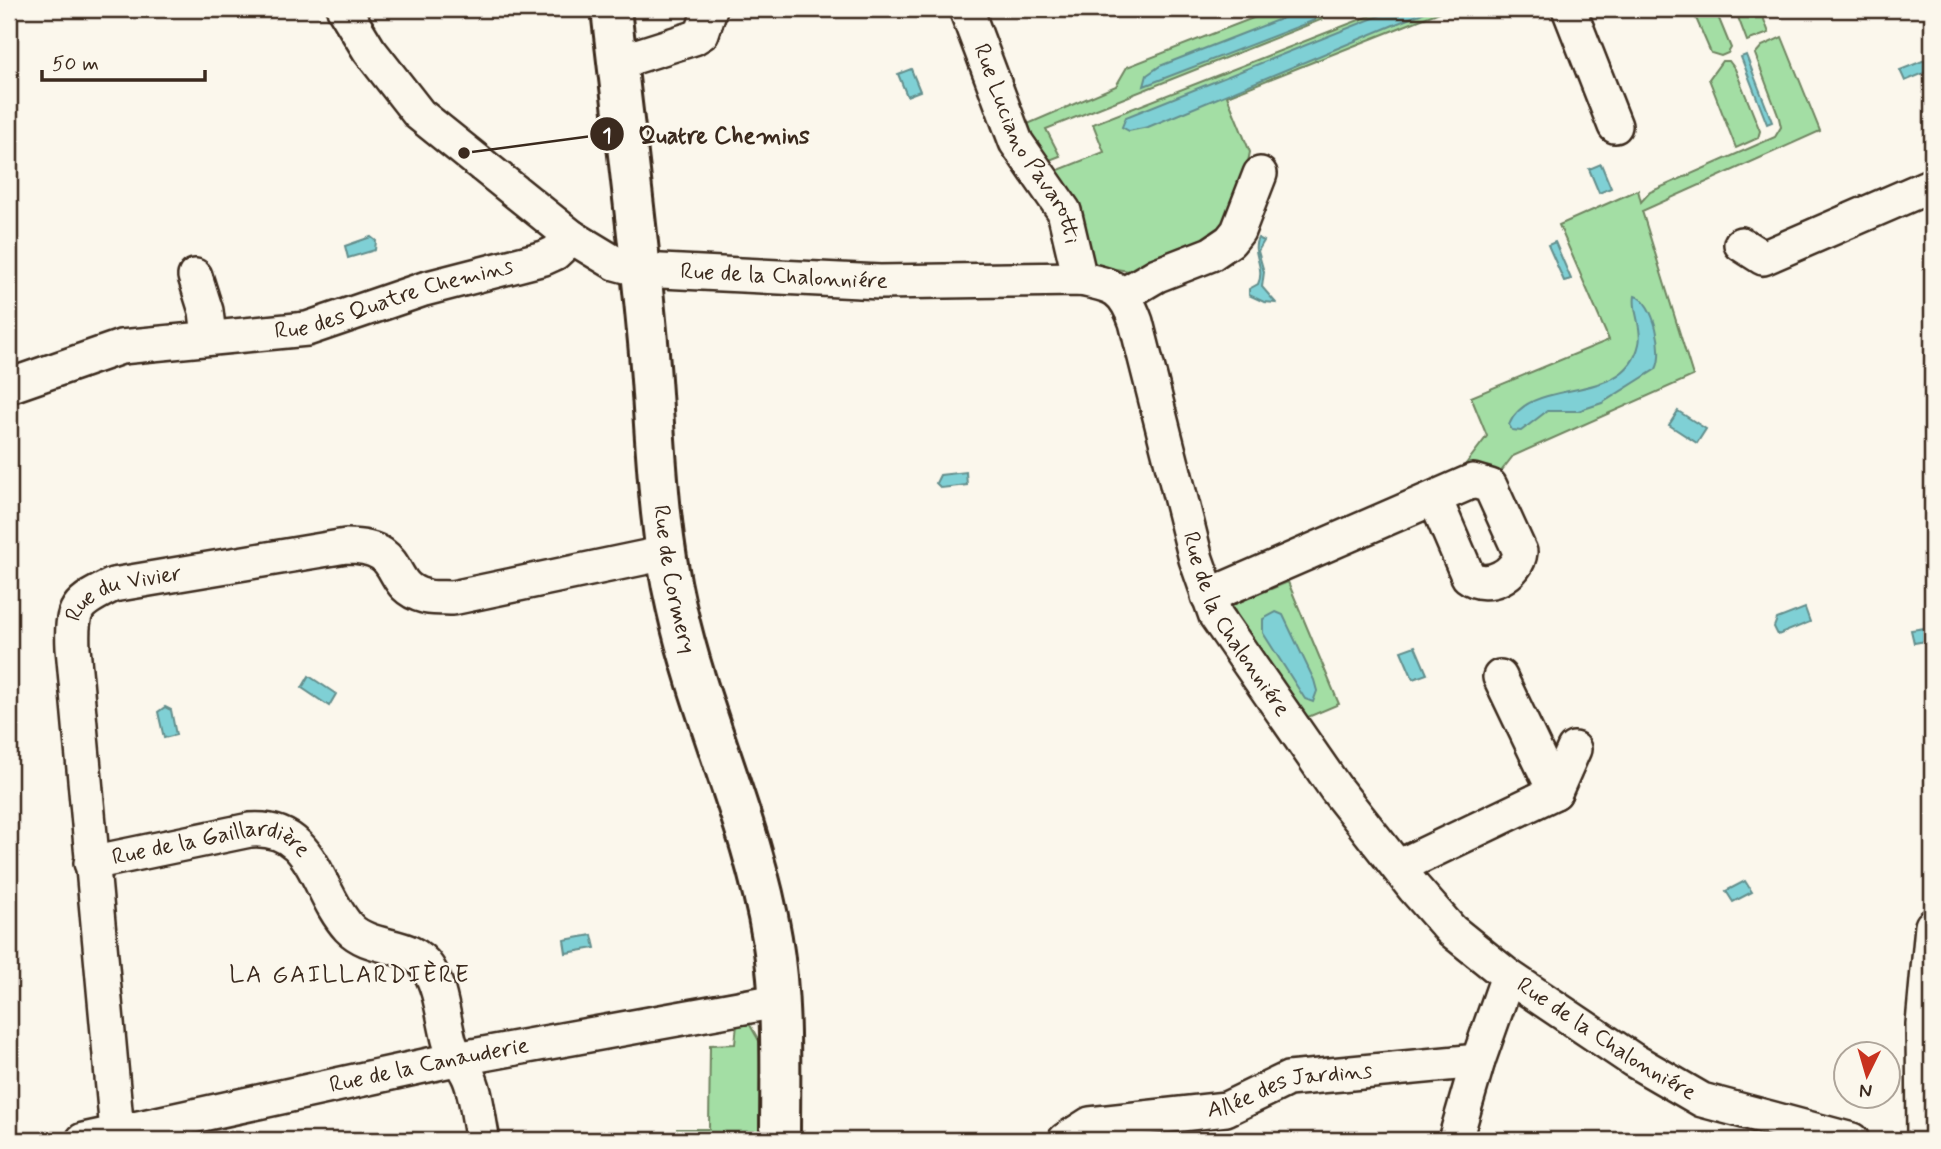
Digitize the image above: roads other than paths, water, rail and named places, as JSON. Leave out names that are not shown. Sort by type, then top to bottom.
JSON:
[{"type":"main road","name":"Rue de Cormery","points":[[611,9],[641,270],[666,552],[676,606],[743,814],[772,937],[777,1001],[780,1140]]},
{"type":"street","name":"Rue de la Chalonniére","points":[[344,9],[369,50],[419,114],[572,237],[615,263],[641,270],[880,282],[1080,279],[1109,284],[1123,295],[1136,322],[1159,421],[1208,596],[1231,642],[1336,789],[1451,930],[1508,976],[1633,1060],[1702,1100],[1852,1140]]},
{"type":"street","points":[[617,59],[634,57],[694,38],[702,33],[710,9]]},
{"type":"street","name":"Rue Luciano Pavarotti","points":[[966,9],[1016,142],[1064,211],[1080,279]]},
{"type":"street","points":[[1569,9],[1615,126]]},
{"type":"street","points":[[1123,295],[1157,275],[1211,254],[1230,241],[1238,231],[1260,174]]},
{"type":"street","points":[[1741,244],[1763,258],[1932,185]]},
{"type":"street","name":"Rue des Quatre Chemins","points":[[9,386],[121,347],[307,329],[424,289],[544,258],[555,253],[572,237]]},
{"type":"street","points":[[195,276],[206,311],[209,337]]},
{"type":"street","points":[[1208,596],[1435,499]]},
{"type":"street","name":"Rue du Vivier","points":[[117,1132],[91,863],[72,616],[85,599],[113,585],[346,546],[369,546],[385,554],[409,589],[424,597],[452,598],[666,552]]},
{"type":"street","points":[[1500,677],[1555,792]]},
{"type":"street","points":[[1398,867],[1555,792],[1574,749]]},
{"type":"street","name":"Rue de la Gaillardière","points":[[91,863],[250,830],[276,831],[288,837],[306,855],[333,905],[354,933],[373,944],[413,955],[427,966],[456,1059],[468,1074],[483,1140]]},
{"type":"street","points":[[1924,1140],[1923,1024],[1932,926]]},
{"type":"street","points":[[1455,1140],[1478,1061],[1508,976]]},
{"type":"street","name":"Rue de la Canauderie","points":[[83,1140],[456,1059],[777,1001]]},
{"type":"street","name":"Allée des Jardins","points":[[1065,1140],[1090,1124],[1226,1109],[1288,1079],[1478,1061]]},
{"type":"water","points":[[1306,9],[1315,9],[1315,20],[1144,86],[1147,75],[1160,66]]},
{"type":"water","points":[[1396,9],[1432,9],[1148,127],[1129,131],[1122,127],[1126,117]]},
{"type":"water","points":[[1746,55],[1772,122],[1767,124],[1741,57]]},
{"type":"water","points":[[1925,60],[1929,71],[1905,81],[1900,70]]},
{"type":"water","points":[[911,69],[920,91],[907,96],[898,74]]},
{"type":"water","points":[[1601,164],[1611,188],[1599,193],[1589,169]]},
{"type":"water","points":[[371,237],[376,241],[375,250],[348,258],[345,246]]},
{"type":"water","points":[[1258,238],[1264,241],[1258,251],[1264,272],[1262,287],[1276,303],[1264,302],[1249,295],[1249,289],[1258,284],[1260,278],[1256,248]]},
{"type":"water","points":[[1555,242],[1571,279],[1564,281],[1548,245]]},
{"type":"water","points":[[1635,296],[1648,307],[1656,328],[1659,352],[1656,369],[1602,403],[1578,411],[1547,411],[1521,431],[1512,430],[1509,425],[1520,410],[1536,400],[1597,384],[1616,376],[1630,364],[1640,338]]},
{"type":"water","points":[[1678,411],[1706,429],[1697,443],[1669,425]]},
{"type":"water","points":[[966,472],[967,485],[941,488],[936,483],[940,475]]},
{"type":"water","points":[[1805,608],[1810,622],[1778,635],[1774,627],[1777,619]]},
{"type":"water","points":[[1276,612],[1283,615],[1314,680],[1317,691],[1313,702],[1305,699],[1263,633],[1263,619]]},
{"type":"water","points":[[1932,627],[1932,640],[1914,643],[1911,630]]},
{"type":"water","points":[[1415,646],[1427,674],[1413,679],[1401,651]]},
{"type":"water","points":[[309,676],[336,694],[329,706],[302,688]]},
{"type":"water","points":[[165,707],[171,710],[176,735],[164,738],[158,712]]},
{"type":"water","points":[[1745,881],[1752,892],[1733,902],[1726,891]]},
{"type":"water","points":[[592,935],[595,948],[566,953],[564,940]]},
{"type":"place","name":"Quatre Chemins","points":[[464,153]]},
{"type":"district","name":"LA GAILLARDIÈRE","points":[[350,975]]}]
